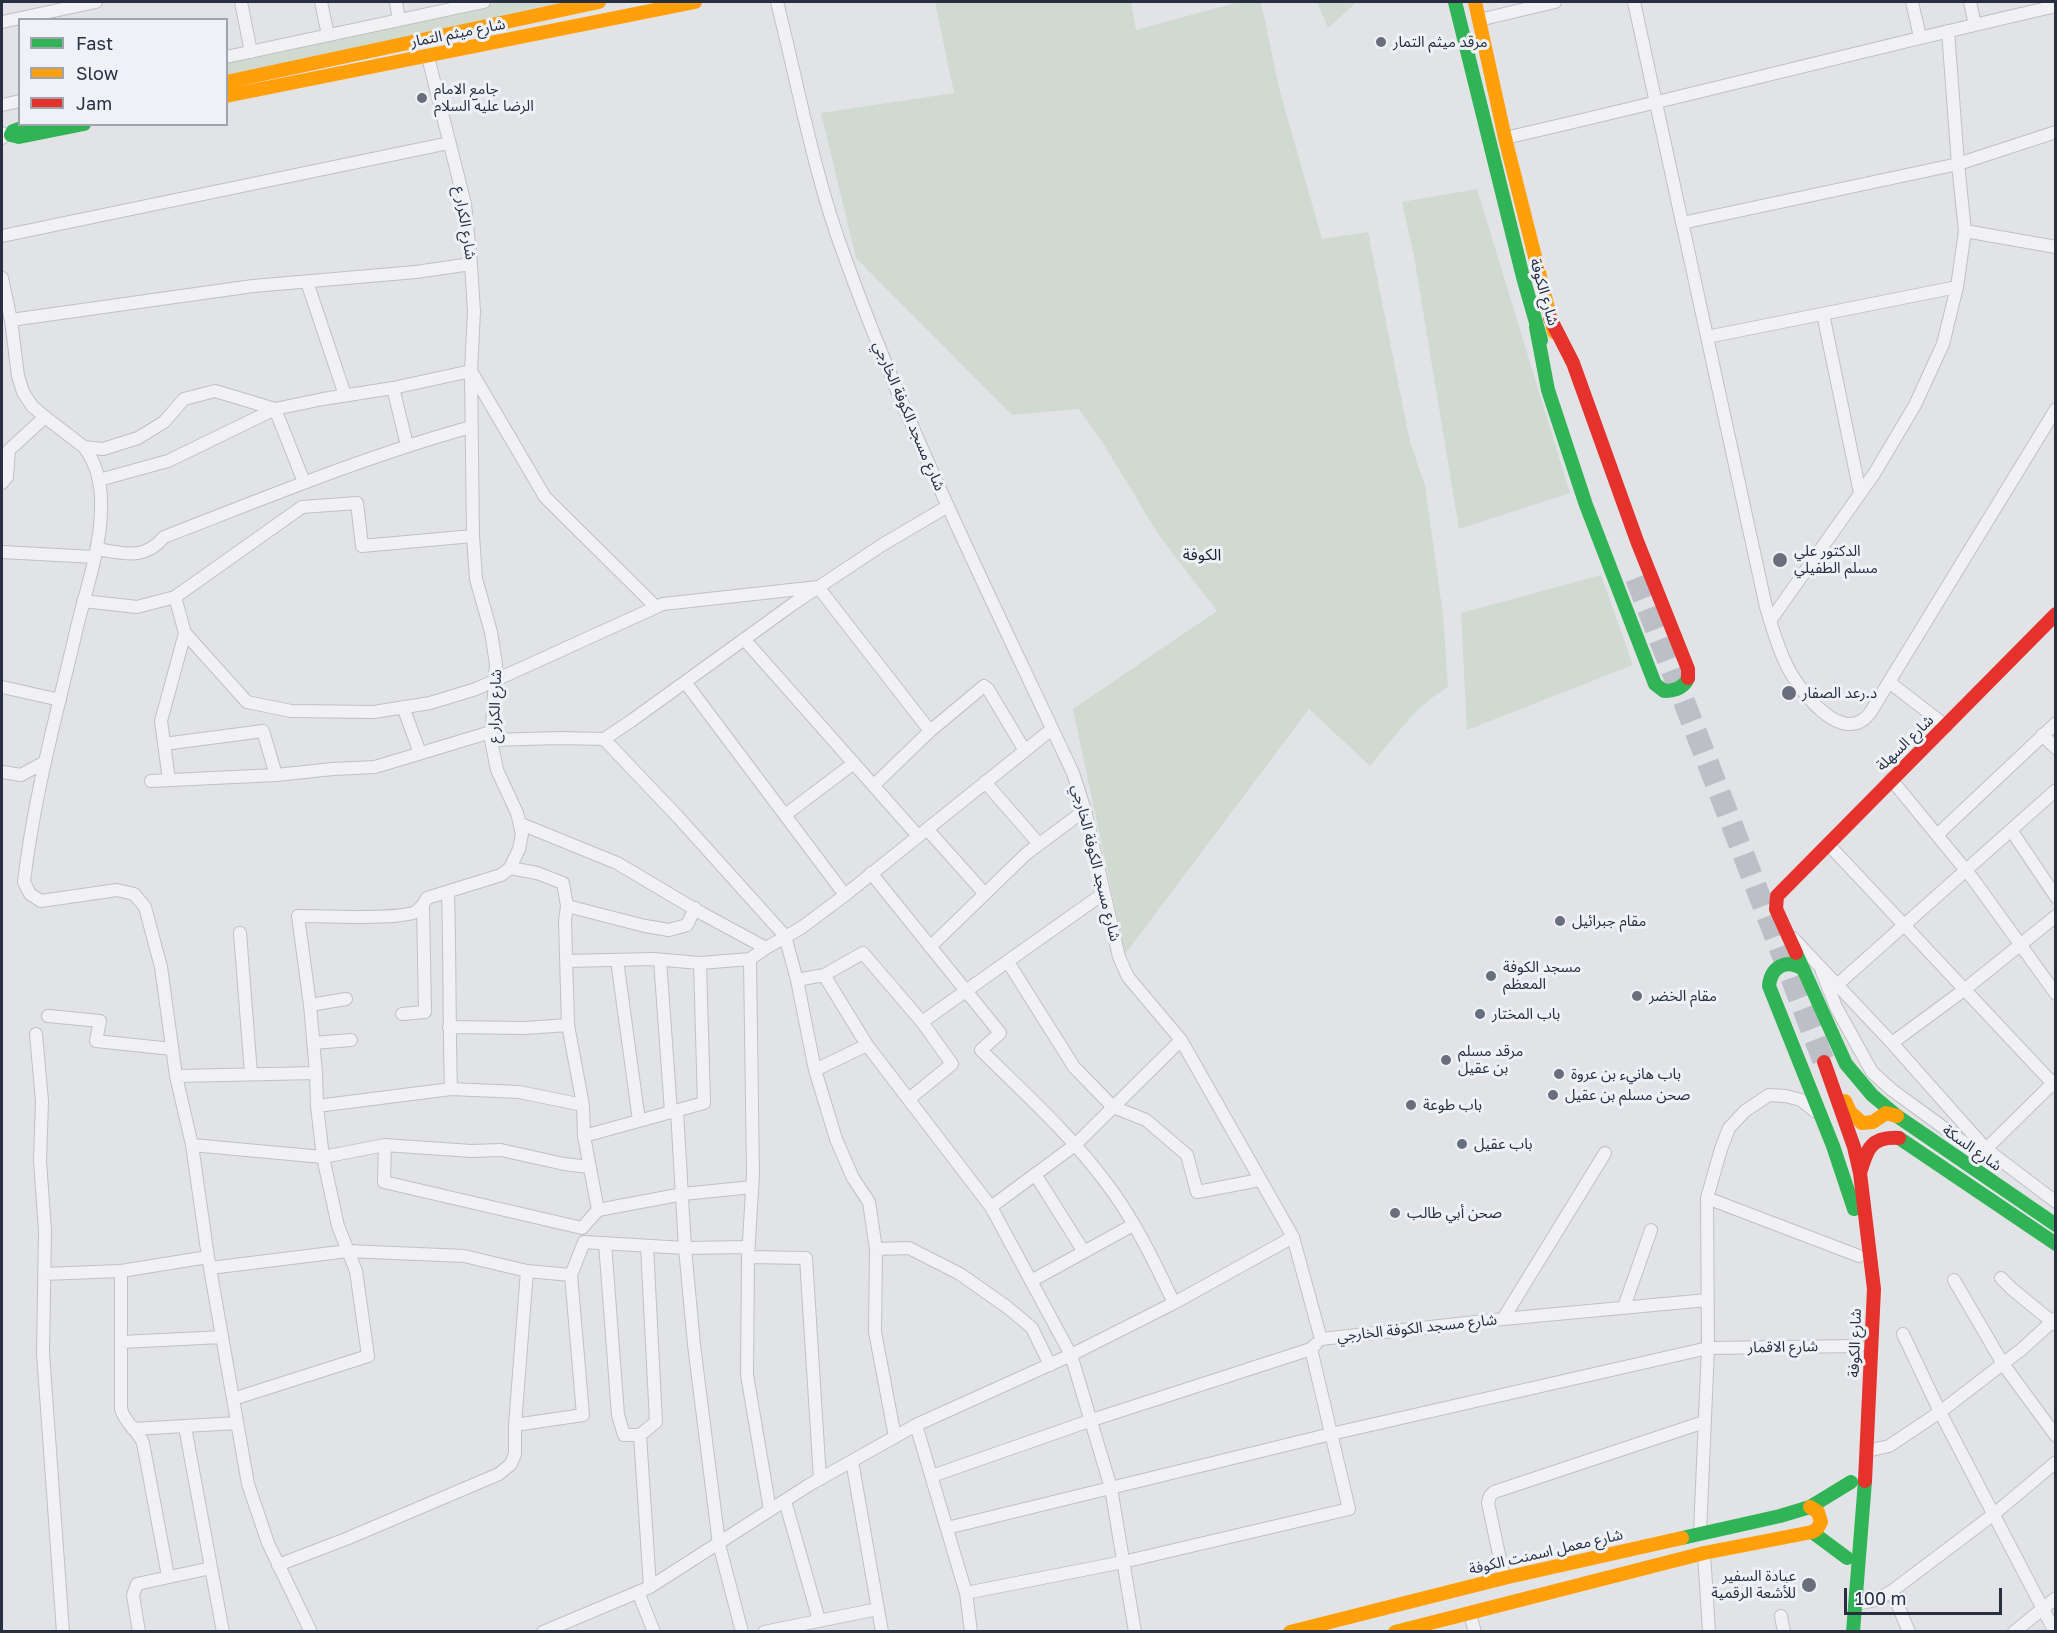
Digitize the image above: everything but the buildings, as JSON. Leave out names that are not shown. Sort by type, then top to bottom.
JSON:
[{"type":"main road","name":"شارع ميثم التمار","points":[[228,82],[599,2]]},
{"type":"main road","name":"شارع ميثم التمار","points":[[228,96],[695,2]]},
{"type":"main road","name":"شارع الكوفة","points":[[1455,2],[1536,327],[1627,584]]},
{"type":"main road","name":"شارع الكوفة","points":[[1475,2],[1504,138],[1550,318],[1632,567]]},
{"type":"main road","points":[[4,136],[25,126]]},
{"type":"main road","points":[[4,136],[19,137],[74,126]]},
{"type":"main road","points":[[1536,327],[1548,390],[1586,506],[1655,684],[1664,691],[1673,692],[1686,684],[1688,669],[1637,541],[1573,363],[1550,318]]},
{"type":"main road","name":"شارع السهلة","points":[[1777,896],[2055,614]]},
{"type":"main road","name":"شارع السكة","points":[[1777,896],[1776,909],[1846,1064],[1872,1095],[1897,1116],[2055,1225]]},
{"type":"main road","points":[[1803,969],[1794,964],[1782,963],[1771,974],[1769,986],[1822,1117],[1854,1209]]},
{"type":"main road","name":"شارع الكوفة","points":[[1822,1067],[1854,1147],[1860,1173],[1874,1289],[1867,1451],[1853,1632]]},
{"type":"main road","name":"شارع الكوفة","points":[[1822,1067],[1854,1209],[1860,1278],[1859,1346],[1841,1632]]},
{"type":"main road","points":[[1822,1067],[1838,1084],[1850,1112],[1857,1121],[1867,1124],[1886,1113],[1897,1116]]},
{"type":"main road","points":[[1860,1173],[1866,1151],[1876,1140],[1887,1136],[1899,1138],[2055,1244]]},
{"type":"main road","name":"شارع معمل اسمنت الكوفة","points":[[1290,1632],[1471,1586],[1810,1507],[1851,1482]]},
{"type":"main road","points":[[1395,1632],[1704,1553],[1812,1532],[1821,1522],[1818,1512],[1810,1507]]},
{"type":"main road","points":[[1812,1532],[1847,1558]]},
{"type":"main road","points":[[1501,1579],[1494,1590],[1495,1595],[1504,1605]]},
{"type":"main road","points":[[1471,1586],[1476,1590],[1480,1600],[1473,1613]]},
{"type":"street","points":[[2,22],[57,6],[96,2]]},
{"type":"street","points":[[241,2],[251,52]]},
{"type":"street","points":[[321,2],[328,35]]},
{"type":"street","points":[[396,2],[399,20]]},
{"type":"street","points":[[228,57],[484,2]]},
{"type":"street","name":"شارع مسجد الكوفة الخارجي","points":[[777,2],[826,201],[843,254],[886,365],[948,506],[1073,773],[1085,810],[1119,957],[1128,976],[1181,1040],[1293,1237],[1321,1339],[1707,1300]]},
{"type":"street","points":[[1479,20],[1555,2]]},
{"type":"street","points":[[1634,2],[1770,621],[1788,668],[1801,688],[1829,717],[1836,722],[1852,725],[1866,718],[2055,409]]},
{"type":"street","points":[[1912,2],[1920,37]]},
{"type":"street","points":[[1970,2],[1975,24]]},
{"type":"street","points":[[1504,138],[1656,104],[1920,37],[2055,6]]},
{"type":"street","points":[[1770,621],[1874,474],[1915,405],[1943,344],[1957,287],[1965,231],[1948,31]]},
{"type":"street","name":"شارع الكرار ع","points":[[428,57],[440,96],[465,204],[471,264],[474,312],[471,371],[473,536],[476,579],[491,632],[496,664],[497,678],[491,736],[497,770],[521,824]]},
{"type":"street","points":[[2,105],[18,101]]},
{"type":"street","points":[[1683,223],[1958,164],[2055,132]]},
{"type":"street","points":[[2,236],[449,142]]},
{"type":"street","points":[[1965,231],[2055,247]]},
{"type":"street","points":[[11,320],[253,286],[416,272],[471,264]]},
{"type":"street","points":[[2,278],[11,320],[20,384],[27,399],[45,417],[84,447],[92,459],[99,480],[101,513],[95,553],[45,762],[25,875],[26,889],[35,899],[42,901],[117,890],[126,891],[140,900],[145,907],[161,967],[176,1076],[192,1145],[209,1262],[244,1464],[254,1504],[279,1565],[311,1632]]},
{"type":"street","points":[[308,282],[345,395]]},
{"type":"street","points":[[1707,338],[1957,287]]},
{"type":"street","points":[[1822,314],[1860,493]]},
{"type":"street","points":[[99,480],[168,461],[275,409],[393,388],[471,371],[544,497],[656,608]]},
{"type":"street","points":[[393,388],[407,445]]},
{"type":"street","points":[[84,447],[104,449],[138,438],[164,423],[184,399],[216,391],[275,409]]},
{"type":"street","points":[[275,409],[304,482]]},
{"type":"street","points":[[2,483],[6,477],[4,467],[9,450],[45,417]]},
{"type":"street","points":[[2,552],[133,554],[148,552],[164,537],[304,482],[407,445],[471,427]]},
{"type":"street","points":[[83,601],[137,607],[175,597],[302,507],[357,503],[362,546],[473,536]]},
{"type":"street","points":[[151,781],[276,775],[375,767],[420,753],[491,736],[604,739],[818,587],[882,545],[948,506]]},
{"type":"street","points":[[175,597],[185,633],[247,702],[302,711],[374,712],[430,703],[476,689],[663,604],[818,587]]},
{"type":"street","points":[[818,587],[930,731]]},
{"type":"street","points":[[169,780],[161,721],[185,633]]},
{"type":"street","points":[[744,639],[874,785],[985,894]]},
{"type":"street","points":[[685,682],[845,895]]},
{"type":"street","points":[[1889,682],[1946,726]]},
{"type":"street","points":[[874,785],[930,731],[984,686],[988,689],[1024,751]]},
{"type":"street","points":[[2,687],[60,700]]},
{"type":"street","points":[[403,707],[420,753]]},
{"type":"street","points":[[1937,835],[2055,723]]},
{"type":"street","points":[[566,961],[660,960],[700,963],[750,959],[801,928],[845,895],[1052,729]]},
{"type":"street","points":[[164,744],[263,731],[276,775]]},
{"type":"street","points":[[2042,735],[2055,748]]},
{"type":"street","points":[[604,739],[785,936],[797,981],[815,1070],[836,1139],[853,1178],[869,1202],[876,1250],[875,1332],[895,1437]]},
{"type":"street","points":[[2,772],[21,775],[45,762]]},
{"type":"street","points":[[785,815],[854,763]]},
{"type":"street","points":[[1891,779],[1966,871],[2055,994]]},
{"type":"street","points":[[985,782],[1039,844]]},
{"type":"street","points":[[1838,984],[2055,790]]},
{"type":"street","points":[[930,947],[1026,854],[1085,810]]},
{"type":"street","points":[[233,1399],[368,1356],[356,1271],[338,1226],[323,1157],[310,1005],[298,916],[399,916],[415,912],[427,898],[501,875],[510,868],[521,843],[521,824],[617,863],[765,948]]},
{"type":"street","points":[[2011,830],[2055,897]]},
{"type":"street","points":[[1828,844],[2054,1084],[1959,1179]]},
{"type":"street","points":[[510,868],[537,873],[564,882],[567,906],[568,1025],[583,1105],[584,1136],[598,1210]]},
{"type":"street","points":[[871,873],[1000,1033],[981,1050],[1075,1144],[1105,1180],[1133,1225],[1174,1303]]},
{"type":"street","points":[[448,892],[451,1089]]},
{"type":"street","points":[[922,1022],[1104,893]]},
{"type":"street","points":[[402,1014],[425,1012],[423,905]]},
{"type":"street","points":[[567,906],[669,930],[687,925],[695,908]]},
{"type":"street","points":[[1892,1043],[1964,990],[2055,916]]},
{"type":"street","points":[[1786,931],[1892,1043],[1984,1152]]},
{"type":"street","points":[[240,933],[251,1074]]},
{"type":"street","points":[[797,981],[824,975],[863,953],[922,1022],[952,1064],[909,1099]]},
{"type":"street","points":[[750,959],[752,1186],[748,1252],[747,1375],[770,1510]]},
{"type":"street","points":[[617,960],[639,1121]]},
{"type":"street","points":[[660,960],[683,1194],[685,1248],[694,1345],[719,1544],[742,1632]]},
{"type":"street","points":[[1008,962],[1074,1067],[1113,1107],[1146,1120],[1187,1155],[1197,1192],[1260,1180]]},
{"type":"street","points":[[584,1136],[704,1103],[700,963]]},
{"type":"street","points":[[1819,966],[1836,1007],[1872,1072],[1892,1090],[2055,1202]]},
{"type":"street","points":[[824,975],[867,1045],[991,1207],[1071,1355],[1111,1488],[1135,1632]]},
{"type":"street","points":[[310,1005],[346,999]]},
{"type":"street","points":[[48,1016],[100,1021],[96,1041],[172,1049]]},
{"type":"street","points":[[449,1027],[525,1028],[568,1025]]},
{"type":"street","points":[[36,1034],[42,1101],[40,1161],[44,1219],[43,1353],[63,1632]]},
{"type":"street","points":[[313,1043],[351,1040]]},
{"type":"street","points":[[991,1207],[1075,1144],[1181,1040]]},
{"type":"street","points":[[815,1070],[867,1045]]},
{"type":"street","points":[[176,1076],[315,1073]]},
{"type":"street","points":[[317,1106],[451,1089],[519,1092],[583,1105]]},
{"type":"street","points":[[1700,1533],[1708,1348],[1707,1198],[1721,1149],[1729,1128],[1744,1111],[1769,1095],[1786,1096],[1801,1101],[1822,1117]]},
{"type":"street","points":[[192,1145],[323,1157],[385,1145],[471,1151],[501,1150],[564,1164],[590,1167]]},
{"type":"street","points":[[385,1145],[384,1182],[582,1228]]},
{"type":"street","points":[[1503,1319],[1605,1153]]},
{"type":"street","points":[[1035,1174],[1084,1252]]},
{"type":"street","points":[[516,1425],[584,1415],[571,1275],[584,1242],[582,1228],[598,1210],[683,1194],[752,1186]]},
{"type":"street","points":[[1707,1198],[1859,1256]]},
{"type":"street","points":[[1031,1281],[1133,1225]]},
{"type":"street","points":[[1624,1307],[1651,1230]]},
{"type":"street","points":[[543,1632],[650,1587],[820,1479],[916,1425],[1071,1355],[1174,1303],[1293,1237]]},
{"type":"street","points":[[584,1242],[748,1252],[806,1258],[820,1479]]},
{"type":"street","points":[[605,1244],[618,1415],[624,1435],[640,1435],[656,1422],[647,1246]]},
{"type":"street","points":[[876,1250],[909,1248],[960,1274],[1007,1307],[1032,1328],[1050,1365]]},
{"type":"street","points":[[44,1275],[121,1271],[348,1251],[464,1256],[527,1271],[571,1275]]},
{"type":"street","points":[[121,1271],[121,1409],[125,1420],[141,1438],[145,1449],[168,1576]]},
{"type":"street","points":[[279,1565],[499,1474],[511,1464],[515,1454],[527,1271]]},
{"type":"street","points":[[1867,1451],[1889,1446],[1940,1412],[2054,1322],[2001,1278]]},
{"type":"street","points":[[1954,1280],[2003,1364],[2055,1436]]},
{"type":"street","points":[[1903,1334],[1940,1412],[2055,1632]]},
{"type":"street","points":[[122,1342],[222,1337]]},
{"type":"street","points":[[932,1476],[1092,1420],[1311,1349],[1321,1339]]},
{"type":"street","name":"شارع الاقمار","points":[[947,1528],[1331,1434],[1708,1348],[1859,1346]]},
{"type":"street","points":[[966,1593],[1124,1562],[1349,1509],[1311,1349]]},
{"type":"street","points":[[1501,1579],[1488,1503],[1494,1492],[1704,1422]]},
{"type":"street","points":[[134,1429],[237,1423]]},
{"type":"street","points":[[916,1425],[966,1593],[970,1632]]},
{"type":"street","points":[[184,1427],[223,1632]]},
{"type":"street","points":[[640,1435],[650,1587]]},
{"type":"street","points":[[852,1461],[882,1632]]},
{"type":"street","points":[[1855,1604],[1876,1600],[1892,1591],[1994,1514],[2055,1462]]},
{"type":"street","points":[[785,1501],[819,1620]]},
{"type":"street","points":[[1704,1553],[1708,1632]]},
{"type":"street","points":[[139,1632],[133,1595],[134,1587],[140,1582],[211,1568]]},
{"type":"street","points":[[1892,1591],[1909,1632]]},
{"type":"street","points":[[638,1592],[654,1632]]},
{"type":"street","points":[[2014,1632],[2055,1598]]},
{"type":"street","points":[[764,1632],[878,1609]]},
{"type":"street","points":[[1473,1613],[1475,1632]]},
{"type":"street","points":[[1781,1616],[1784,1632]]},
{"type":"shaded area","points":[[500,2],[585,2],[228,78],[228,60]]},
{"type":"shaded area","points":[[935,2],[1131,2],[1136,30],[1239,2],[1261,2],[1279,88],[1322,239],[1368,232],[1410,442],[1425,485],[1443,615],[1448,687],[1436,694],[1416,713],[1370,766],[1309,709],[1125,954],[1073,709],[1217,611],[1158,534],[1103,443],[1079,409],[1012,415],[856,258],[821,113],[954,93]]},
{"type":"shaded area","points":[[1317,2],[1357,2],[1328,28]]},
{"type":"shaded area","points":[[1477,189],[1570,493],[1459,529],[1414,256],[1402,202]]},
{"type":"shaded area","points":[[1601,575],[1633,665],[1467,730],[1461,613]]},
{"type":"tunnel","points":[[1636,578],[1824,1062]]},
{"type":"traffic: fast","points":[[1455,2],[1523,277],[1541,340]]},
{"type":"traffic: fast","points":[[27,126],[13,131],[11,135],[19,137],[74,126]]},
{"type":"traffic: fast","points":[[1536,327],[1548,390],[1586,505],[1655,684],[1664,691],[1672,690],[1682,687],[1688,678]]},
{"type":"traffic: fast","points":[[1796,953],[1846,1064],[1872,1095],[1897,1116],[2056,1225]]},
{"type":"traffic: fast","points":[[1803,969],[1791,964],[1780,966],[1770,979],[1769,986],[1833,1146],[1854,1209]]},
{"type":"traffic: fast","points":[[1899,1138],[2056,1244]]},
{"type":"traffic: fast","points":[[1853,1632],[1865,1481]]},
{"type":"traffic: fast","points":[[1682,1538],[1810,1507],[1851,1482]]},
{"type":"traffic: fast","points":[[1812,1532],[1847,1558]]},
{"type":"traffic: slow","points":[[228,82],[599,2]]},
{"type":"traffic: slow","points":[[228,96],[695,2]]},
{"type":"traffic: slow","points":[[1475,2],[1505,138],[1554,332]]},
{"type":"traffic: slow","points":[[1845,1101],[1850,1112],[1862,1123],[1873,1122],[1886,1113],[1897,1116]]},
{"type":"traffic: slow","points":[[1395,1632],[1704,1553],[1812,1532],[1821,1522],[1818,1512],[1810,1507]]},
{"type":"traffic: slow","points":[[1290,1632],[1504,1578],[1682,1538]]},
{"type":"traffic: jam","points":[[1550,318],[1573,363],[1637,541],[1688,669],[1688,678]]},
{"type":"traffic: jam","points":[[1796,953],[1776,909],[1777,896],[2056,614]]},
{"type":"traffic: jam","points":[[1824,1062],[1854,1147],[1860,1173],[1874,1289],[1865,1481]]},
{"type":"traffic: jam","points":[[1860,1173],[1868,1151],[1876,1142],[1882,1139],[1899,1138]]},
{"type":"place","name":"مرقد ميثم التمار","points":[[1381,42]]},
{"type":"place","name":"جامع الامام الرضا عليه السلام","points":[[422,98]]},
{"type":"place","name":"الدكتور علي مسلم الطفيلي","points":[[1780,560]]},
{"type":"place","name":"د.رعد الصفار","points":[[1789,693]]},
{"type":"place","name":"مقام جبرائيل","points":[[1560,921]]},
{"type":"place","name":"مسجد الكوفة المعظم","points":[[1491,976]]},
{"type":"place","name":"مقام الخضر","points":[[1637,996]]},
{"type":"place","name":"باب المختار","points":[[1480,1014]]},
{"type":"place","name":"مرقد مسلم بن عقيل","points":[[1446,1060]]},
{"type":"place","name":"باب هانيء بن عروة","points":[[1559,1074]]},
{"type":"place","name":"صحن مسلم بن عقيل","points":[[1553,1095]]},
{"type":"place","name":"باب طوعة","points":[[1411,1105]]},
{"type":"place","name":"باب عقيل","points":[[1462,1144]]},
{"type":"place","name":"صحن أبي طالب","points":[[1395,1213]]},
{"type":"place","name":"عيادة السفير للأشعة الرقمية","points":[[1809,1585]]},
{"type":"district","name":"الكوفة","points":[[1202,555]]}]
